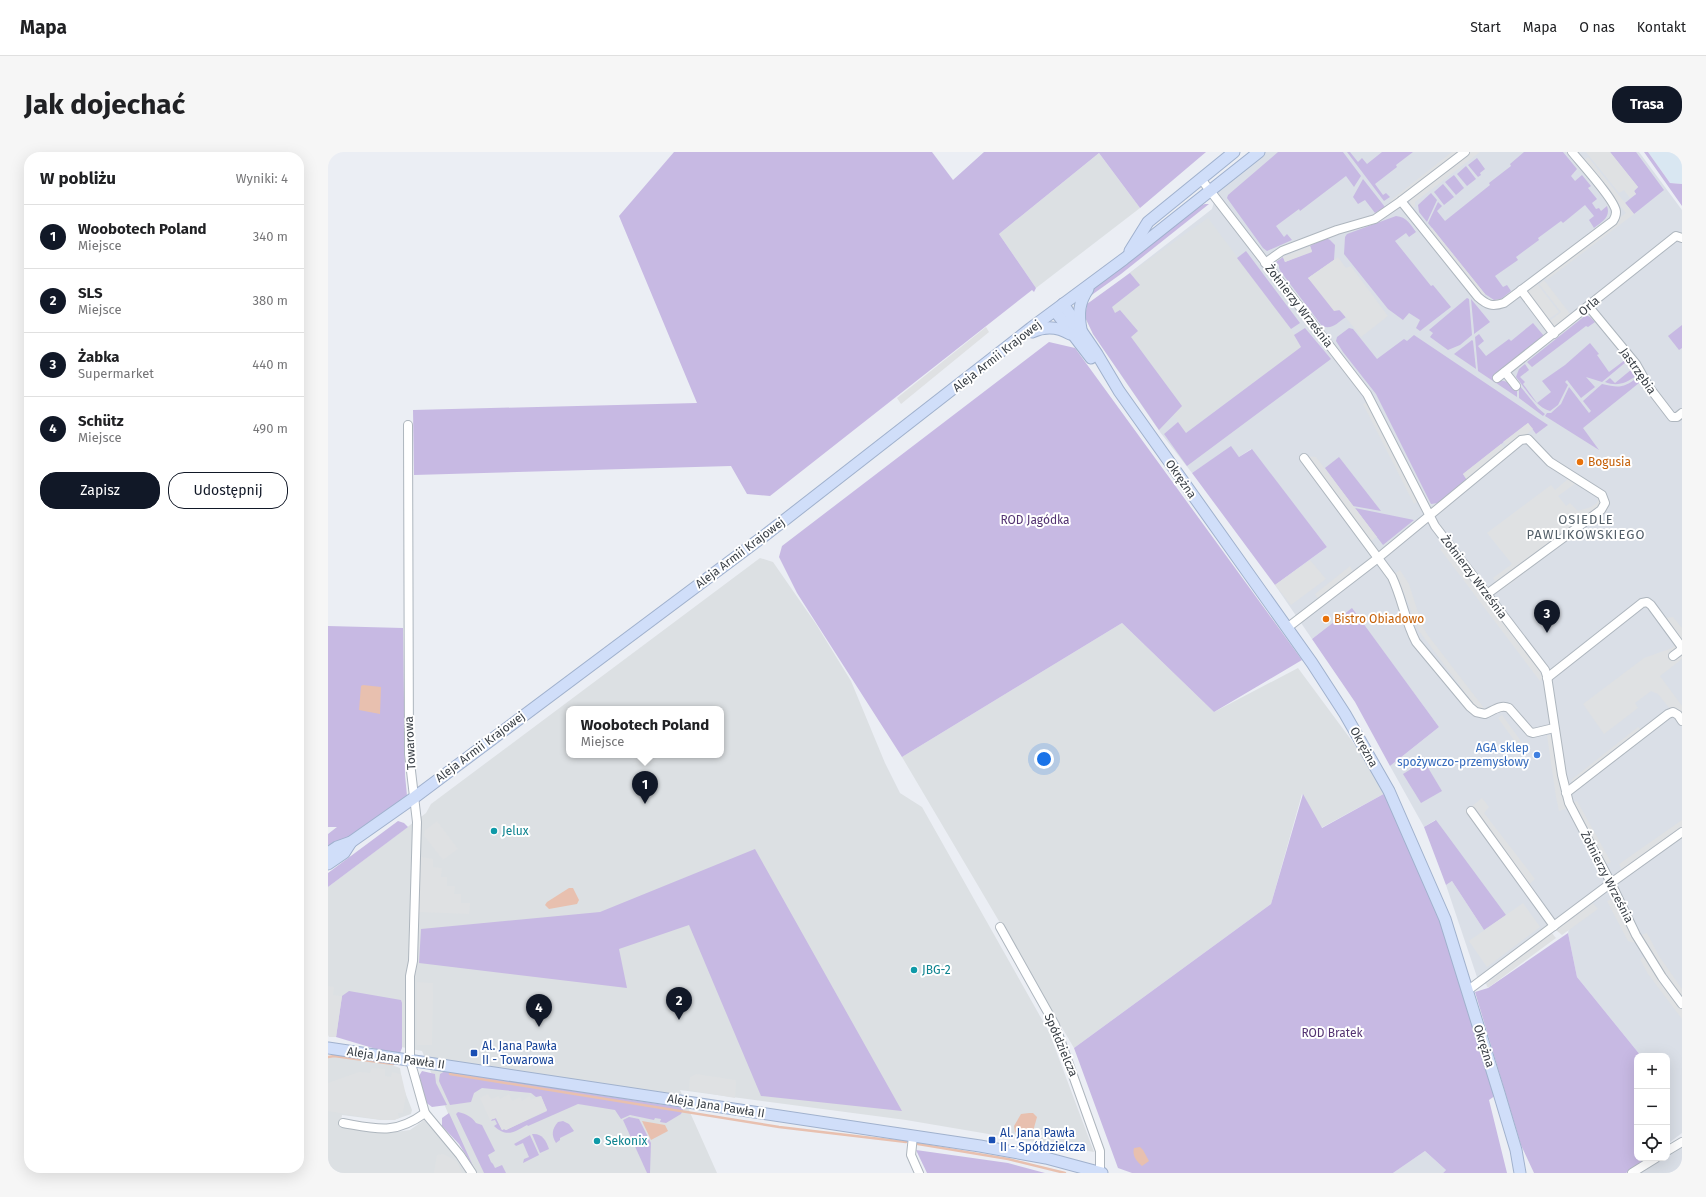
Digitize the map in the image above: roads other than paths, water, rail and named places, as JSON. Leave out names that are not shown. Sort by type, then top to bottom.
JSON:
[{"type":"street","name":"Aleja Armii Krajowej","points":[[1124,259],[1148,222],[1234,152]]},
{"type":"street","name":"Aleja Armii Krajowej","points":[[328,853],[337,847],[351,842],[415,797],[764,536],[1018,338],[1124,259],[1259,152]]},
{"type":"street","points":[[1265,263],[1282,251],[1336,230],[1375,218],[1401,201],[1465,152]]},
{"type":"street","points":[[1401,201],[1485,304],[1491,306],[1504,303],[1613,221],[1615,217],[1616,211],[1611,200],[1572,152]]},
{"type":"street","name":"Żołnierzy Września","points":[[1201,179],[1367,394],[1442,535],[1544,670],[1547,678],[1562,775],[1573,813],[1612,883],[1636,935],[1662,977],[1682,1004]]},
{"type":"street","name":"Orla","points":[[1497,378],[1589,307],[1676,236],[1682,238]]},
{"type":"street","points":[[1018,338],[1036,330],[1052,327],[1078,335],[1078,315],[1080,305],[1093,282]]},
{"type":"street","points":[[1521,290],[1554,334]]},
{"type":"street","name":"Jastrzębia","points":[[1589,307],[1636,364],[1649,387],[1672,417],[1677,417],[1682,413]]},
{"type":"street","name":"Okrężna","points":[[1059,308],[1078,335],[1097,354],[1119,391],[1287,628],[1345,714],[1392,797],[1445,919],[1516,1150],[1526,1173]]},
{"type":"street","points":[[1505,372],[1516,386]]},
{"type":"street","name":"Towarowa","points":[[408,425],[409,750],[417,822],[413,961],[410,976],[410,1060],[425,1114]]},
{"type":"street","points":[[1287,628],[1431,516],[1525,438],[1532,442],[1550,462],[1602,495],[1605,503],[1601,510],[1487,594]]},
{"type":"street","points":[[1304,458],[1392,577],[1416,642],[1470,707],[1476,712],[1485,714],[1500,707],[1509,708],[1530,732],[1533,733],[1554,728]]},
{"type":"street","points":[[1547,678],[1642,603],[1647,602],[1651,604],[1681,646],[1681,650],[1673,656]]},
{"type":"street","points":[[1566,793],[1668,714],[1673,712],[1682,721]]},
{"type":"street","points":[[1471,811],[1554,926]]},
{"type":"street","points":[[1467,991],[1682,832]]},
{"type":"street","name":"Aleja Armii Krajowej","points":[[328,864],[344,853],[351,842]]},
{"type":"street","name":"Spółdzielcza","points":[[1000,927],[1056,1025],[1100,1151],[1101,1172]]},
{"type":"street","name":"Aleja Jana Pawła II","points":[[328,1048],[913,1136],[1046,1158],[1101,1172]]},
{"type":"street","points":[[342,1123],[386,1129],[401,1127],[425,1114],[460,1155],[472,1173]]},
{"type":"street","points":[[913,1136],[911,1155],[919,1173]]},
{"type":"street","points":[[1670,1149],[1682,1142]]},
{"type":"street","name":"Okrężna","points":[[1516,1150],[1520,1173]]},
{"type":"street","points":[[1632,1173],[1651,1161]]},
{"type":"waterway","points":[[328,1057],[334,1056],[393,1064]]},
{"type":"waterway","points":[[450,1074],[779,1127],[906,1142]]},
{"type":"waterway","points":[[918,1144],[1008,1159],[1065,1173]]},
{"type":"place","name":"Bogusia","points":[[1580,462]]},
{"type":"place","name":"Bistro Obiadowo","points":[[1326,619]]},
{"type":"place","name":"Żabka","points":[[1547,633]]},
{"type":"place","name":"AGA sklep spożywczo-przemysłowy","points":[[1537,755]]},
{"type":"place","name":"Woobotech Poland","points":[[645,804]]},
{"type":"place","name":"Jelux","points":[[494,831]]},
{"type":"place","name":"JBG-2","points":[[914,970]]},
{"type":"place","name":"SLS","points":[[679,1020]]},
{"type":"place","name":"Schütz","points":[[539,1027]]},
{"type":"place","name":"Al. Jana Pawła II - Towarowa","points":[[474,1053]]},
{"type":"place","name":"Al. Jana Pawła II - Spółdzielcza","points":[[992,1140]]},
{"type":"place","name":"Sekonix","points":[[597,1141]]},
{"type":"district","name":"OSIEDLE PAWLIKOWSKIEGO","points":[[1586,526]]},
{"type":"park label","name":"ROD Jagódka","points":[[1035,520]]},
{"type":"park label","name":"ROD Bratek","points":[[1332,1033]]}]
